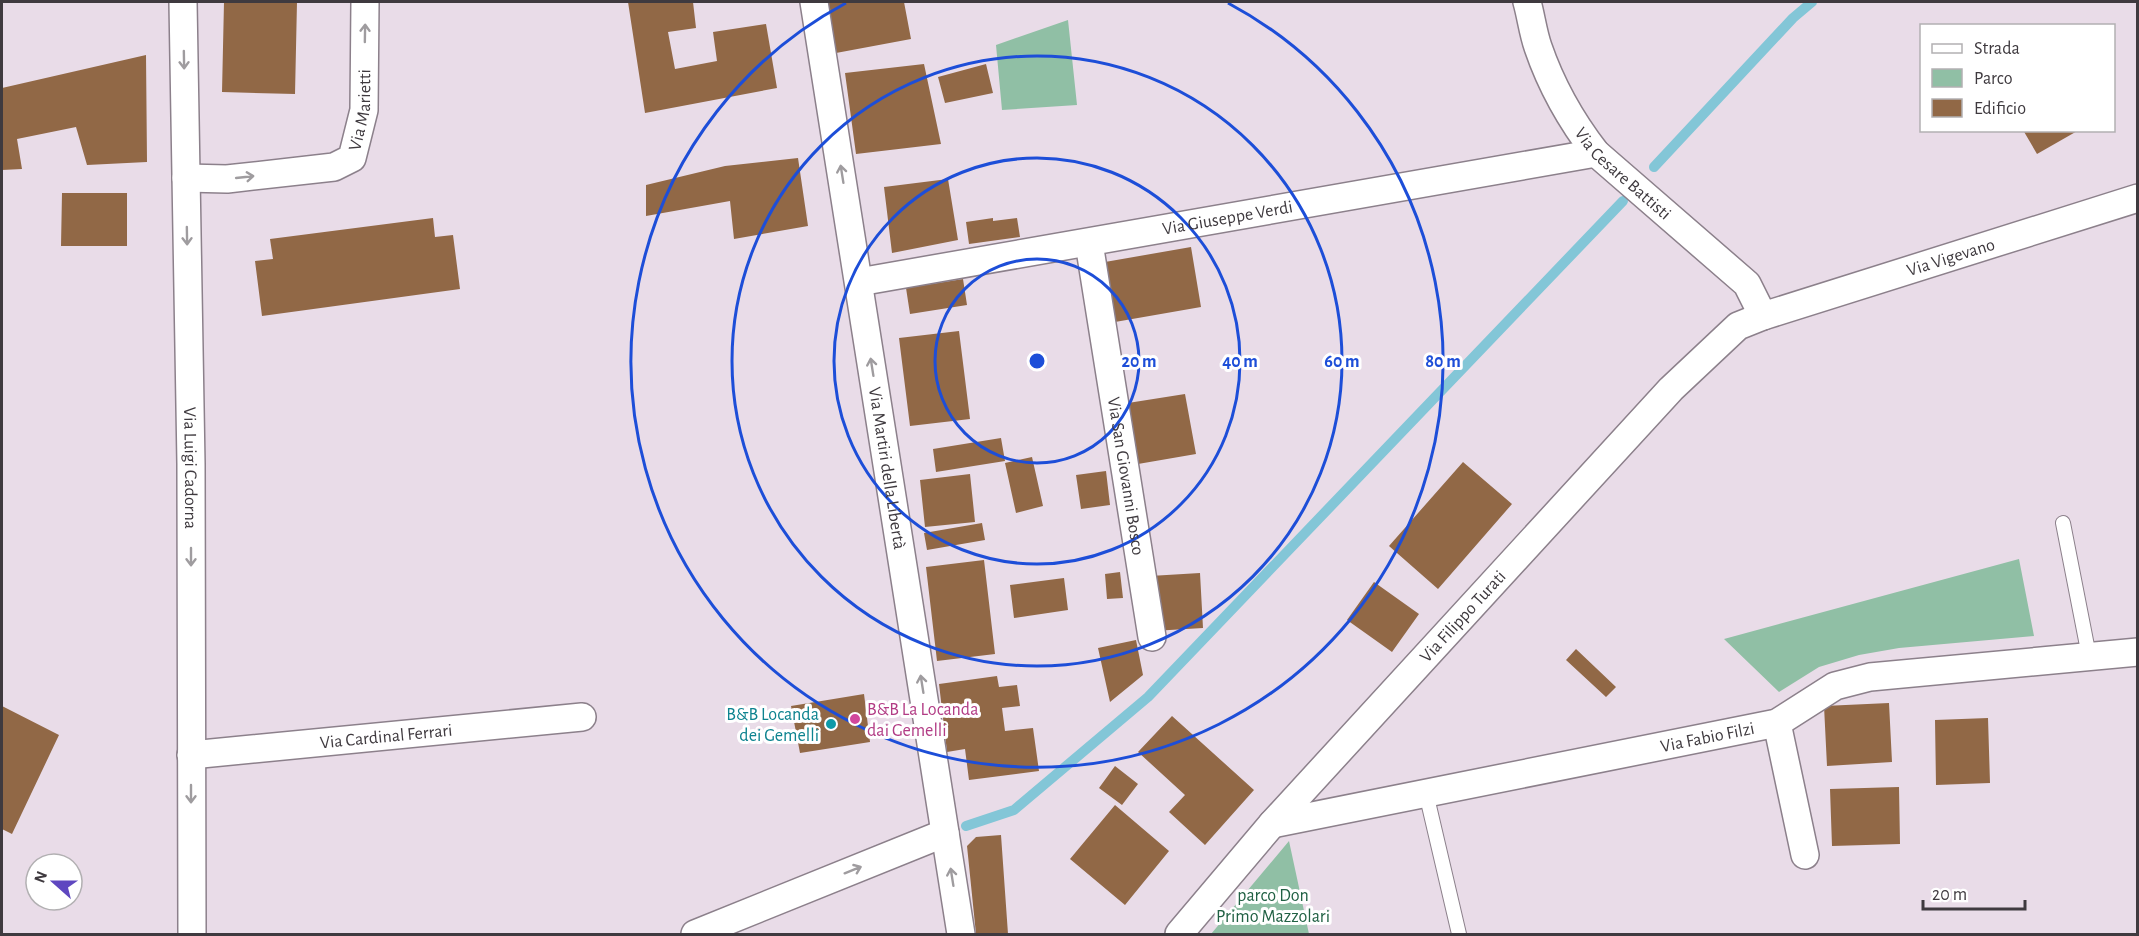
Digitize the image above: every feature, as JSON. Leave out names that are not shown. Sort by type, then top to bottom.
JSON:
[{"type":"street","name":"Via Luigi Cadorna","points":[[183,2],[191,464],[192,934]]},
{"type":"street","name":"Via Marietti","points":[[186,178],[227,179],[334,167],[352,158],[364,110],[365,2]]},
{"type":"street","name":"Via Martiri della Libertà","points":[[814,2],[961,934]]},
{"type":"street","name":"Via Cesare Battisti","points":[[1527,2],[1538,46],[1556,89],[1577,129],[1596,153],[1747,284],[1763,316]]},
{"type":"street","name":"Via Giuseppe Verdi","points":[[859,282],[1596,153]]},
{"type":"street","name":"Via Vigevano","points":[[1763,316],[2138,198]]},
{"type":"street","name":"Via San Giovanni Bosco","points":[[1089,243],[1152,637]]},
{"type":"street","name":"Via Filippo Turati","points":[[1179,934],[1272,824],[1671,388],[1738,326],[1763,316]]},
{"type":"street","name":"Via Fabio Filzi","points":[[1272,824],[1777,723],[1835,686],[1870,677],[2138,652]]},
{"type":"street","name":"Via Cardinal Ferrari","points":[[191,755],[582,717]]},
{"type":"street","points":[[1777,723],[1805,855]]},
{"type":"street","points":[[695,934],[945,833]]},
{"type":"lane","points":[[2063,523],[2089,656]]},
{"type":"lane","points":[[1426,793],[1459,934]]},
{"type":"green space","points":[[1068,20],[1077,105],[1002,110],[996,45]]},
{"type":"green space","points":[[2019,559],[2034,636],[1899,648],[1859,655],[1819,667],[1779,692],[1724,639]]},
{"type":"green space","name":"parco Don Primo Mazzolari","points":[[1289,841],[1309,934],[1211,934]]},
{"type":"building","points":[[224,2],[297,2],[295,94],[222,92]]},
{"type":"building","points":[[628,2],[693,2],[696,28],[668,32],[675,69],[717,61],[713,32],[766,24],[777,88],[645,113]]},
{"type":"building","points":[[827,2],[904,2],[911,39],[836,53]]},
{"type":"building","points":[[146,55],[147,162],[87,165],[76,127],[17,139],[22,169],[2,170],[2,88]]},
{"type":"building","points":[[924,64],[941,144],[856,154],[845,73]]},
{"type":"building","points":[[986,64],[993,93],[945,103],[938,77]]},
{"type":"building","points":[[2024,132],[2076,132],[2037,154]]},
{"type":"building","points":[[798,158],[808,226],[734,239],[730,201],[646,216],[646,185],[725,166]]},
{"type":"building","points":[[948,179],[958,240],[892,253],[884,187]]},
{"type":"building","points":[[62,193],[127,193],[127,246],[61,246]]},
{"type":"building","points":[[433,218],[435,237],[453,235],[460,289],[262,316],[255,261],[273,259],[270,239]]},
{"type":"building","points":[[993,218],[993,221],[1017,218],[1020,237],[969,244],[966,222]]},
{"type":"building","points":[[1191,247],[1201,307],[1115,322],[1105,262]]},
{"type":"building","points":[[963,279],[967,305],[910,314],[906,288]]},
{"type":"building","points":[[959,331],[970,419],[910,426],[899,338]]},
{"type":"building","points":[[1185,394],[1196,454],[1138,464],[1128,403]]},
{"type":"building","points":[[1001,438],[1005,461],[936,472],[933,449]]},
{"type":"building","points":[[1032,457],[1043,506],[1016,513],[1005,463]]},
{"type":"building","points":[[1463,462],[1512,504],[1438,589],[1389,546]]},
{"type":"building","points":[[1106,471],[1110,505],[1081,509],[1076,475]]},
{"type":"building","points":[[970,474],[975,522],[925,527],[920,480]]},
{"type":"building","points":[[982,523],[985,540],[927,550],[924,533]]},
{"type":"building","points":[[984,560],[995,654],[937,661],[926,567]]},
{"type":"building","points":[[1120,572],[1123,598],[1107,599],[1105,574]]},
{"type":"building","points":[[1200,573],[1203,628],[1153,631],[1150,576]]},
{"type":"building","points":[[1064,578],[1068,610],[1014,618],[1010,585]]},
{"type":"building","points":[[1374,582],[1419,614],[1392,652],[1347,620]]},
{"type":"building","points":[[1136,640],[1143,675],[1110,702],[1098,648]]},
{"type":"building","points":[[1576,649],[1616,687],[1606,697],[1566,660]]},
{"type":"building","points":[[997,676],[999,687],[1017,685],[1020,706],[1002,708],[1005,731],[1033,728],[1039,771],[969,780],[965,749],[947,752],[939,684]]},
{"type":"building","name":"B&B Locanda dei Gemelli","points":[[864,694],[870,742],[800,753],[791,706]]},
{"type":"building","points":[[1889,703],[1892,762],[1827,766],[1824,706]]},
{"type":"building","points":[[2,706],[59,735],[12,834],[2,829]]},
{"type":"building","points":[[1172,716],[1254,790],[1205,845],[1169,812],[1185,795],[1138,752]]},
{"type":"building","points":[[1988,718],[1990,783],[1936,785],[1935,720]]},
{"type":"building","points":[[1115,766],[1138,784],[1122,805],[1099,788]]},
{"type":"building","points":[[1899,787],[1900,844],[1832,846],[1830,789]]},
{"type":"building","points":[[1115,805],[1169,851],[1125,905],[1070,859]]},
{"type":"building","points":[[1001,835],[1008,934],[976,934],[967,846],[976,837]]},
{"type":"waterway","points":[[1654,167],[1793,18],[1812,2]]},
{"type":"waterway","points":[[966,826],[1014,810],[1148,697],[1623,201]]},
{"type":"place","name":"B&B La Locanda dai Gemelli","points":[[855,719]]},
{"type":"place","name":"B&B Locanda dei Gemelli","points":[[831,724]]}]
